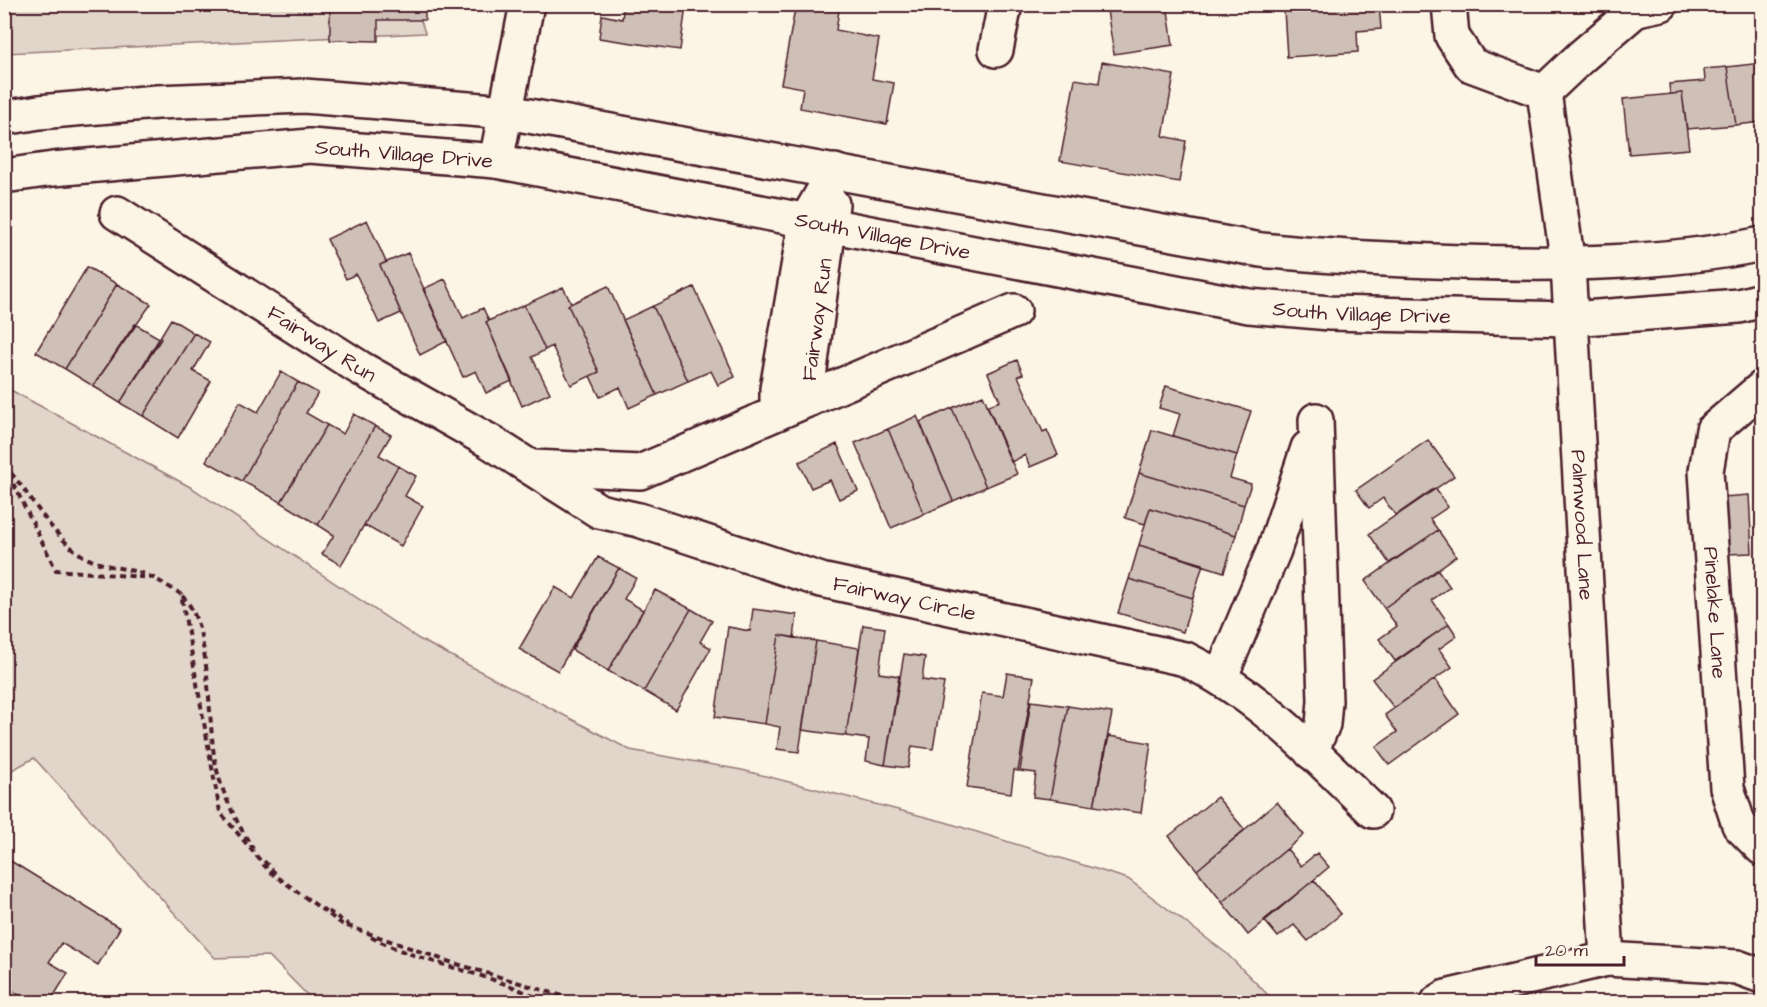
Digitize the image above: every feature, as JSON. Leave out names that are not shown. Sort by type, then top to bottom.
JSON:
[{"type":"street","points":[[496,161],[527,4]]},
{"type":"street","points":[[996,50],[1005,4]]},
{"type":"street","points":[[1449,4],[1452,36],[1471,64],[1544,92],[1637,9],[1661,4]]},
{"type":"street","name":"Palmwood Lane","points":[[1544,92],[1568,265],[1607,958]]},
{"type":"street","points":[[4,118],[39,112],[157,102],[304,96],[507,112],[1261,250],[1343,258],[1568,265],[1721,253],[1762,244]]},
{"type":"street","name":"South Village Drive","points":[[4,176],[65,168],[310,146],[496,161],[1249,306],[1330,313],[1571,320],[1739,306],[1762,300]]},
{"type":"street","name":"Fairway Run","points":[[777,412],[777,389],[818,224],[835,171]]},
{"type":"street","name":"Fairway Run","points":[[117,213],[360,368],[531,467],[599,511],[639,520]]},
{"type":"street","name":"Fairway Run","points":[[810,399],[809,376],[818,224]]},
{"type":"street","name":"Fairway Run","points":[[531,467],[640,472],[1014,311]]},
{"type":"street","name":"Pinelake Lane","points":[[1762,388],[1713,430],[1706,471],[1727,788],[1739,825],[1762,848]]},
{"type":"street","points":[[1221,676],[1277,539],[1316,420],[1325,701],[1323,724],[1311,752]]},
{"type":"street","points":[[639,520],[640,472]]},
{"type":"street","name":"Fairway Circle","points":[[639,520],[821,580],[1143,648],[1185,659],[1221,676],[1265,709],[1373,811]]},
{"type":"street","points":[[1438,1002],[1446,997],[1607,958],[1737,967],[1762,976]]},
{"type":"path","points":[[4,465],[59,534],[80,555],[96,562],[144,573],[170,585],[189,602],[198,620],[204,646],[209,724],[222,792],[255,852],[276,874],[345,922],[392,948],[448,964],[544,1002]]},
{"type":"path","points":[[4,465],[56,570],[154,578],[181,594],[220,812],[269,871],[342,924],[447,961],[566,997],[570,1002]]},
{"type":"shaded area","points":[[4,5],[416,5],[425,33],[5,53]]},
{"type":"shaded area","points":[[5,387],[192,488],[419,639],[630,750],[742,770],[945,822],[1128,879],[1226,953],[1275,1002],[314,1002],[269,956],[215,958],[34,758],[5,774]]},
{"type":"building","points":[[330,4],[425,4],[425,20],[378,20],[378,41],[330,40]]},
{"type":"building","points":[[624,4],[686,6],[680,50],[599,38],[602,15],[622,19]]},
{"type":"building","points":[[796,4],[839,10],[836,30],[879,39],[872,79],[894,83],[887,124],[800,108],[803,88],[781,84]]},
{"type":"building","points":[[1106,4],[1167,4],[1173,45],[1114,54]]},
{"type":"building","points":[[1283,4],[1377,4],[1284,10]]},
{"type":"building","points":[[1379,4],[1381,29],[1357,31],[1358,52],[1287,57],[1284,10]]},
{"type":"building","points":[[1102,62],[1174,75],[1163,136],[1186,141],[1179,182],[1060,161],[1075,79],[1099,83]]},
{"type":"building","points":[[1762,63],[1762,122],[1736,125],[1727,67]]},
{"type":"building","points":[[1727,67],[1736,125],[1687,129],[1682,93],[1670,94],[1669,84],[1705,81],[1704,69]]},
{"type":"building","points":[[1682,93],[1689,149],[1629,154],[1623,99]]},
{"type":"building","points":[[367,220],[386,262],[380,265],[401,313],[379,323],[356,274],[346,279],[327,239]]},
{"type":"building","points":[[408,253],[447,341],[420,355],[380,265]]},
{"type":"building","points":[[87,267],[117,284],[65,369],[36,352]]},
{"type":"building","points":[[445,279],[463,318],[483,308],[489,321],[486,322],[512,381],[486,393],[476,371],[463,377],[423,289]]},
{"type":"building","points":[[117,284],[151,304],[93,386],[65,369]]},
{"type":"building","points":[[608,286],[657,395],[629,408],[620,387],[600,397],[590,376],[599,372],[568,305]]},
{"type":"building","points":[[563,287],[571,303],[568,305],[599,372],[571,385],[552,346],[545,350],[524,305]]},
{"type":"building","points":[[694,287],[735,377],[718,385],[711,371],[688,381],[653,306]]},
{"type":"building","points":[[524,305],[545,350],[532,357],[550,393],[522,406],[486,322]]},
{"type":"building","points":[[653,306],[688,381],[657,395],[623,320]]},
{"type":"building","points":[[171,319],[194,333],[143,416],[120,403]]},
{"type":"building","points":[[135,324],[161,339],[120,403],[93,386]]},
{"type":"building","points":[[194,333],[210,342],[193,371],[211,381],[178,438],[143,416]]},
{"type":"building","points":[[1017,360],[1023,374],[1018,376],[1043,432],[1047,430],[1058,455],[1030,467],[1025,455],[1011,462],[987,406],[1000,401],[988,373]]},
{"type":"building","points":[[281,372],[298,382],[242,481],[206,461],[240,402],[258,412]]},
{"type":"building","points":[[298,382],[318,393],[306,413],[327,425],[281,502],[242,481]]},
{"type":"building","points":[[1166,386],[1251,411],[1237,455],[1173,436],[1180,414],[1159,408]]},
{"type":"building","points":[[983,395],[1017,474],[986,487],[952,408]]},
{"type":"building","points":[[952,408],[986,487],[953,501],[920,422]]},
{"type":"building","points":[[354,414],[375,426],[318,525],[281,502],[327,425],[343,434]]},
{"type":"building","points":[[917,416],[953,501],[924,514],[888,429]]},
{"type":"building","points":[[375,426],[391,435],[379,455],[398,466],[341,565],[322,554],[334,535],[318,525]]},
{"type":"building","points":[[888,429],[924,514],[891,528],[855,443]]},
{"type":"building","points":[[1152,430],[1237,455],[1230,478],[1251,484],[1244,505],[1139,473]]},
{"type":"building","points":[[1428,440],[1454,476],[1396,516],[1383,498],[1369,508],[1356,490]]},
{"type":"building","points":[[837,444],[858,491],[839,499],[830,480],[811,488],[799,462]]},
{"type":"building","points":[[398,466],[416,476],[405,496],[423,506],[401,546],[364,525]]},
{"type":"building","points":[[1139,473],[1244,505],[1236,535],[1150,508],[1145,524],[1125,518]]},
{"type":"building","points":[[1435,488],[1448,507],[1430,519],[1438,530],[1389,563],[1369,534]]},
{"type":"building","points":[[1749,495],[1752,553],[1726,554],[1723,497]]},
{"type":"building","points":[[1150,508],[1236,535],[1224,572],[1139,545]]},
{"type":"building","points":[[1438,530],[1456,556],[1384,608],[1365,581]]},
{"type":"building","points":[[1139,545],[1203,564],[1193,598],[1129,579]]},
{"type":"building","points":[[598,557],[619,568],[558,671],[519,649],[555,587],[574,598]]},
{"type":"building","points":[[619,568],[636,578],[624,599],[643,610],[608,671],[572,650]]},
{"type":"building","points":[[1438,570],[1450,587],[1432,600],[1449,624],[1395,661],[1379,639],[1397,626],[1384,608]]},
{"type":"building","points":[[1129,579],[1193,598],[1183,632],[1118,613]]},
{"type":"building","points":[[655,590],[691,609],[644,691],[608,671]]},
{"type":"building","points":[[691,609],[712,621],[700,642],[711,648],[676,710],[644,691]]},
{"type":"building","points":[[753,609],[797,615],[794,638],[779,635],[765,724],[715,717],[728,627],[750,631]]},
{"type":"building","points":[[1449,624],[1457,636],[1439,649],[1452,667],[1394,708],[1372,679]]},
{"type":"building","points":[[863,625],[885,628],[879,673],[899,676],[885,765],[866,761],[869,739],[846,736]]},
{"type":"building","points":[[779,635],[816,641],[799,752],[777,749],[780,727],[765,724]]},
{"type":"building","points":[[816,641],[859,648],[846,736],[802,730]]},
{"type":"building","points":[[904,654],[925,657],[922,680],[944,683],[933,749],[912,746],[908,768],[885,765]]},
{"type":"building","points":[[1007,673],[1034,677],[1018,771],[1014,770],[1011,793],[967,787],[982,693],[1003,696]]},
{"type":"building","points":[[1435,679],[1459,714],[1389,765],[1376,747],[1397,732],[1385,715]]},
{"type":"building","points":[[1031,701],[1068,706],[1050,799],[1033,797],[1036,773],[1020,771]]},
{"type":"building","points":[[1068,706],[1112,713],[1094,806],[1050,799]]},
{"type":"building","points":[[1109,736],[1151,743],[1141,813],[1094,806]]},
{"type":"building","points":[[1217,797],[1245,830],[1197,870],[1169,836]]},
{"type":"building","points":[[1277,802],[1304,835],[1222,902],[1197,870]]},
{"type":"building","points":[[1287,849],[1301,866],[1317,853],[1329,867],[1248,935],[1222,902]]},
{"type":"building","points":[[9,860],[120,928],[98,965],[61,943],[49,962],[68,973],[50,1002],[32,1002],[4,986],[4,868]]},
{"type":"building","points":[[1314,880],[1341,914],[1308,941],[1294,925],[1278,937],[1264,920]]}]
